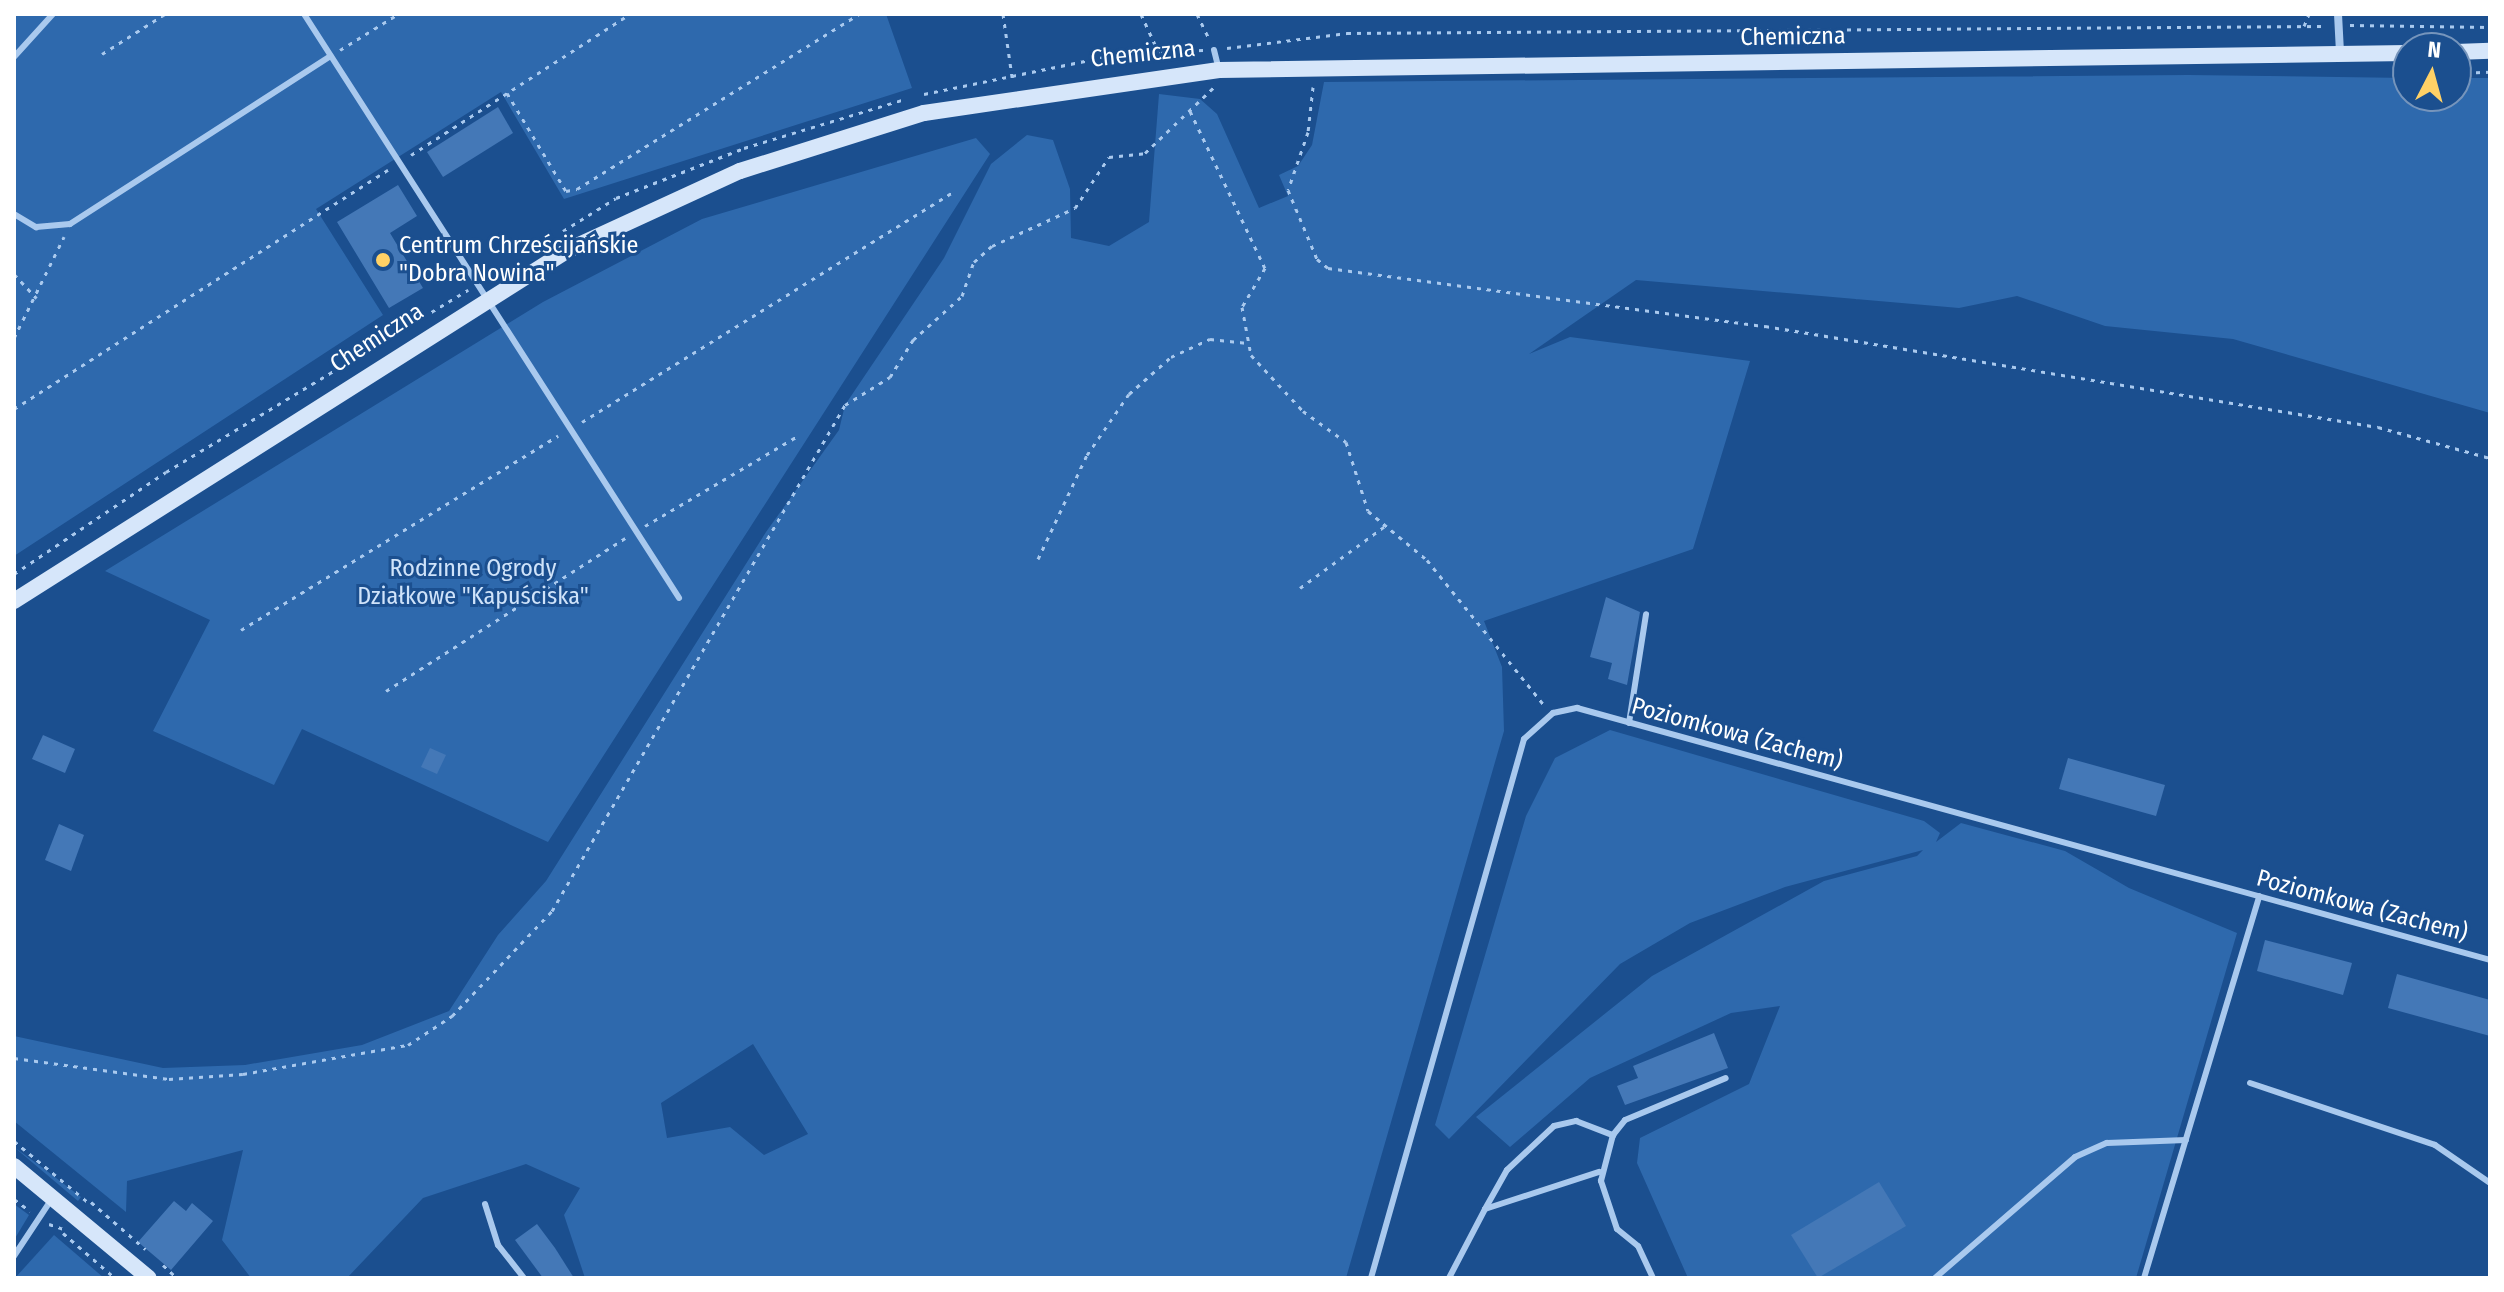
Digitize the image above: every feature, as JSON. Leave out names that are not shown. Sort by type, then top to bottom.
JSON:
[{"type":"street","points":[[2338,14],[2340,52]]},
{"type":"street","name":"Chemiczna","points":[[14,601],[480,292],[650,208],[740,171],[924,113],[1014,95],[1219,70],[2392,53]]},
{"type":"street","points":[[14,1166],[149,1278]]},
{"type":"lane","points":[[14,57],[53,14]]},
{"type":"lane","points":[[304,14],[567,431],[679,598]]},
{"type":"lane","points":[[1214,50],[1219,70]]},
{"type":"lane","points":[[14,214],[36,227],[70,224],[331,56]]},
{"type":"lane","points":[[1629,723],[1646,614]]},
{"type":"lane","name":"Poziomkowa (Zachem)","points":[[1553,713],[1577,708],[2490,960]]},
{"type":"lane","points":[[1371,1278],[1524,739],[1553,713]]},
{"type":"lane","points":[[2144,1278],[2259,896]]},
{"type":"lane","points":[[1653,1278],[1638,1246],[1617,1229],[1599,1172],[1613,1135],[1625,1120],[1726,1078]]},
{"type":"lane","points":[[2250,1083],[2435,1145],[2490,1183]]},
{"type":"lane","points":[[1449,1278],[1507,1170],[1554,1126],[1576,1121],[1613,1135]]},
{"type":"lane","points":[[1935,1278],[2075,1157],[2107,1143],[2186,1140]]},
{"type":"lane","points":[[1485,1209],[1599,1172]]},
{"type":"lane","points":[[14,1256],[53,1197]]},
{"type":"lane","points":[[485,1204],[498,1245],[524,1278]]},
{"type":"path","points":[[102,54],[165,14]]},
{"type":"path","points":[[331,56],[398,14]]},
{"type":"path","points":[[14,409],[630,14]]},
{"type":"path","points":[[507,93],[566,191],[577,189],[859,14]]},
{"type":"path","points":[[1003,14],[1014,95]]},
{"type":"path","points":[[1141,14],[1158,51]]},
{"type":"path","points":[[1197,14],[1214,50]]},
{"type":"path","points":[[2304,26],[2309,14]]},
{"type":"path","points":[[860,110],[1013,71],[1158,51],[1214,50],[1347,33],[2338,25],[2490,27]]},
{"type":"path","points":[[1313,68],[1311,121],[1288,190],[1317,259],[1328,268],[1765,326],[2378,427],[2490,458]]},
{"type":"path","points":[[14,1058],[169,1079],[243,1074],[408,1045],[452,1016],[552,911],[845,405],[890,377],[913,340],[962,296],[974,262],[992,246],[1075,208],[1109,157],[1145,153],[1212,94],[1219,70]]},
{"type":"path","points":[[1190,111],[1265,268],[1242,307],[1248,343],[1303,411],[1346,442],[1368,511],[1427,560],[1553,713]]},
{"type":"path","points":[[241,630],[955,191]]},
{"type":"path","points":[[14,338],[70,224]]},
{"type":"path","points":[[14,274],[36,298]]},
{"type":"path","points":[[14,574],[166,472],[480,292]]},
{"type":"path","points":[[1038,559],[1087,455],[1129,394],[1171,357],[1210,339],[1248,343]]},
{"type":"path","points":[[386,691],[635,532],[798,436]]},
{"type":"path","points":[[1300,588],[1385,526]]},
{"type":"path","points":[[14,1199],[39,1218]]},
{"type":"path","points":[[91,1202],[150,1254]]},
{"type":"path","points":[[63,1233],[115,1278]]},
{"type":"path","points":[[159,1262],[177,1278]]},
{"type":"green space","points":[[14,14],[886,14],[912,88],[564,199],[501,92],[316,209],[383,315],[14,556]]},
{"type":"green space","points":[[2188,75],[2392,78],[2392,112],[2472,112],[2472,78],[2490,78],[2490,413],[2233,339],[2105,326],[2017,296],[1959,308],[1636,280],[1529,354],[1570,337],[1750,361],[1693,549],[1484,621],[1502,667],[1504,731],[1346,1278],[585,1278],[564,1215],[580,1188],[526,1164],[423,1198],[347,1278],[251,1278],[222,1240],[243,1150],[127,1181],[126,1212],[14,1121],[14,1036],[163,1068],[245,1065],[362,1045],[449,1011],[498,935],[546,881],[766,532],[839,430],[845,405],[944,258],[991,164],[1027,135],[1053,140],[1070,189],[1071,238],[1109,246],[1149,222],[1159,94],[1200,99],[1217,114],[1259,208],[1288,196],[1279,175],[1298,166],[1312,145],[1324,82]],"holes":[[[753,1044],[808,1134],[764,1155],[730,1127],[667,1138],[661,1103]]]},
{"type":"green space","name":"Rodzinne Ogrody Działkowe \"Kapuściska\"","points":[[976,138],[990,154],[548,842],[302,729],[274,785],[153,731],[210,620],[105,571],[543,302],[702,219]]},
{"type":"green space","points":[[1610,730],[1924,821],[1940,833],[1936,842],[1961,823],[2065,851],[2129,888],[2237,933],[2136,1278],[1688,1278],[1637,1163],[1640,1138],[1749,1084],[1780,1006],[1731,1013],[1590,1078],[1510,1147],[1476,1117],[1652,976],[1824,881],[1917,856],[1923,850],[1785,887],[1690,923],[1620,964],[1449,1139],[1435,1125],[1526,816],[1555,758]]},
{"type":"green space","points":[[14,1147],[81,1197],[78,1201]]},
{"type":"green space","points":[[14,1204],[29,1215],[14,1240]]},
{"type":"green space","points":[[54,1235],[104,1278],[15,1278]]},
{"type":"building","points":[[498,107],[513,133],[443,177],[427,152]]},
{"type":"building","name":"Centrum Chrześcijańskie \"Dobra Nowina\"","points":[[398,185],[417,216],[390,233],[423,288],[389,308],[337,222]]},
{"type":"building","points":[[1606,597],[1640,612],[1627,685],[1608,679],[1612,663],[1590,657]]},
{"type":"building","points":[[43,735],[75,749],[65,773],[32,759]]},
{"type":"building","points":[[430,748],[446,755],[437,774],[421,767]]},
{"type":"building","points":[[2068,758],[2165,785],[2156,816],[2059,789]]},
{"type":"building","points":[[59,824],[84,835],[71,871],[45,860]]},
{"type":"building","points":[[2265,940],[2352,963],[2343,995],[2257,971]]},
{"type":"building","points":[[2397,974],[2490,1000],[2490,1036],[2388,1008]]},
{"type":"building","points":[[1714,1033],[1728,1068],[1625,1105],[1617,1086],[1638,1078],[1633,1066]]},
{"type":"building","points":[[1879,1182],[1906,1226],[1818,1278],[1791,1235]]},
{"type":"building","points":[[174,1201],[186,1211],[192,1203],[213,1221],[171,1270],[138,1242]]},
{"type":"building","points":[[537,1224],[574,1278],[543,1278],[515,1240]]},
{"type":"place","name":"Centrum Chrześcijańskie \"Dobra Nowina\"","points":[[383,260]]}]
